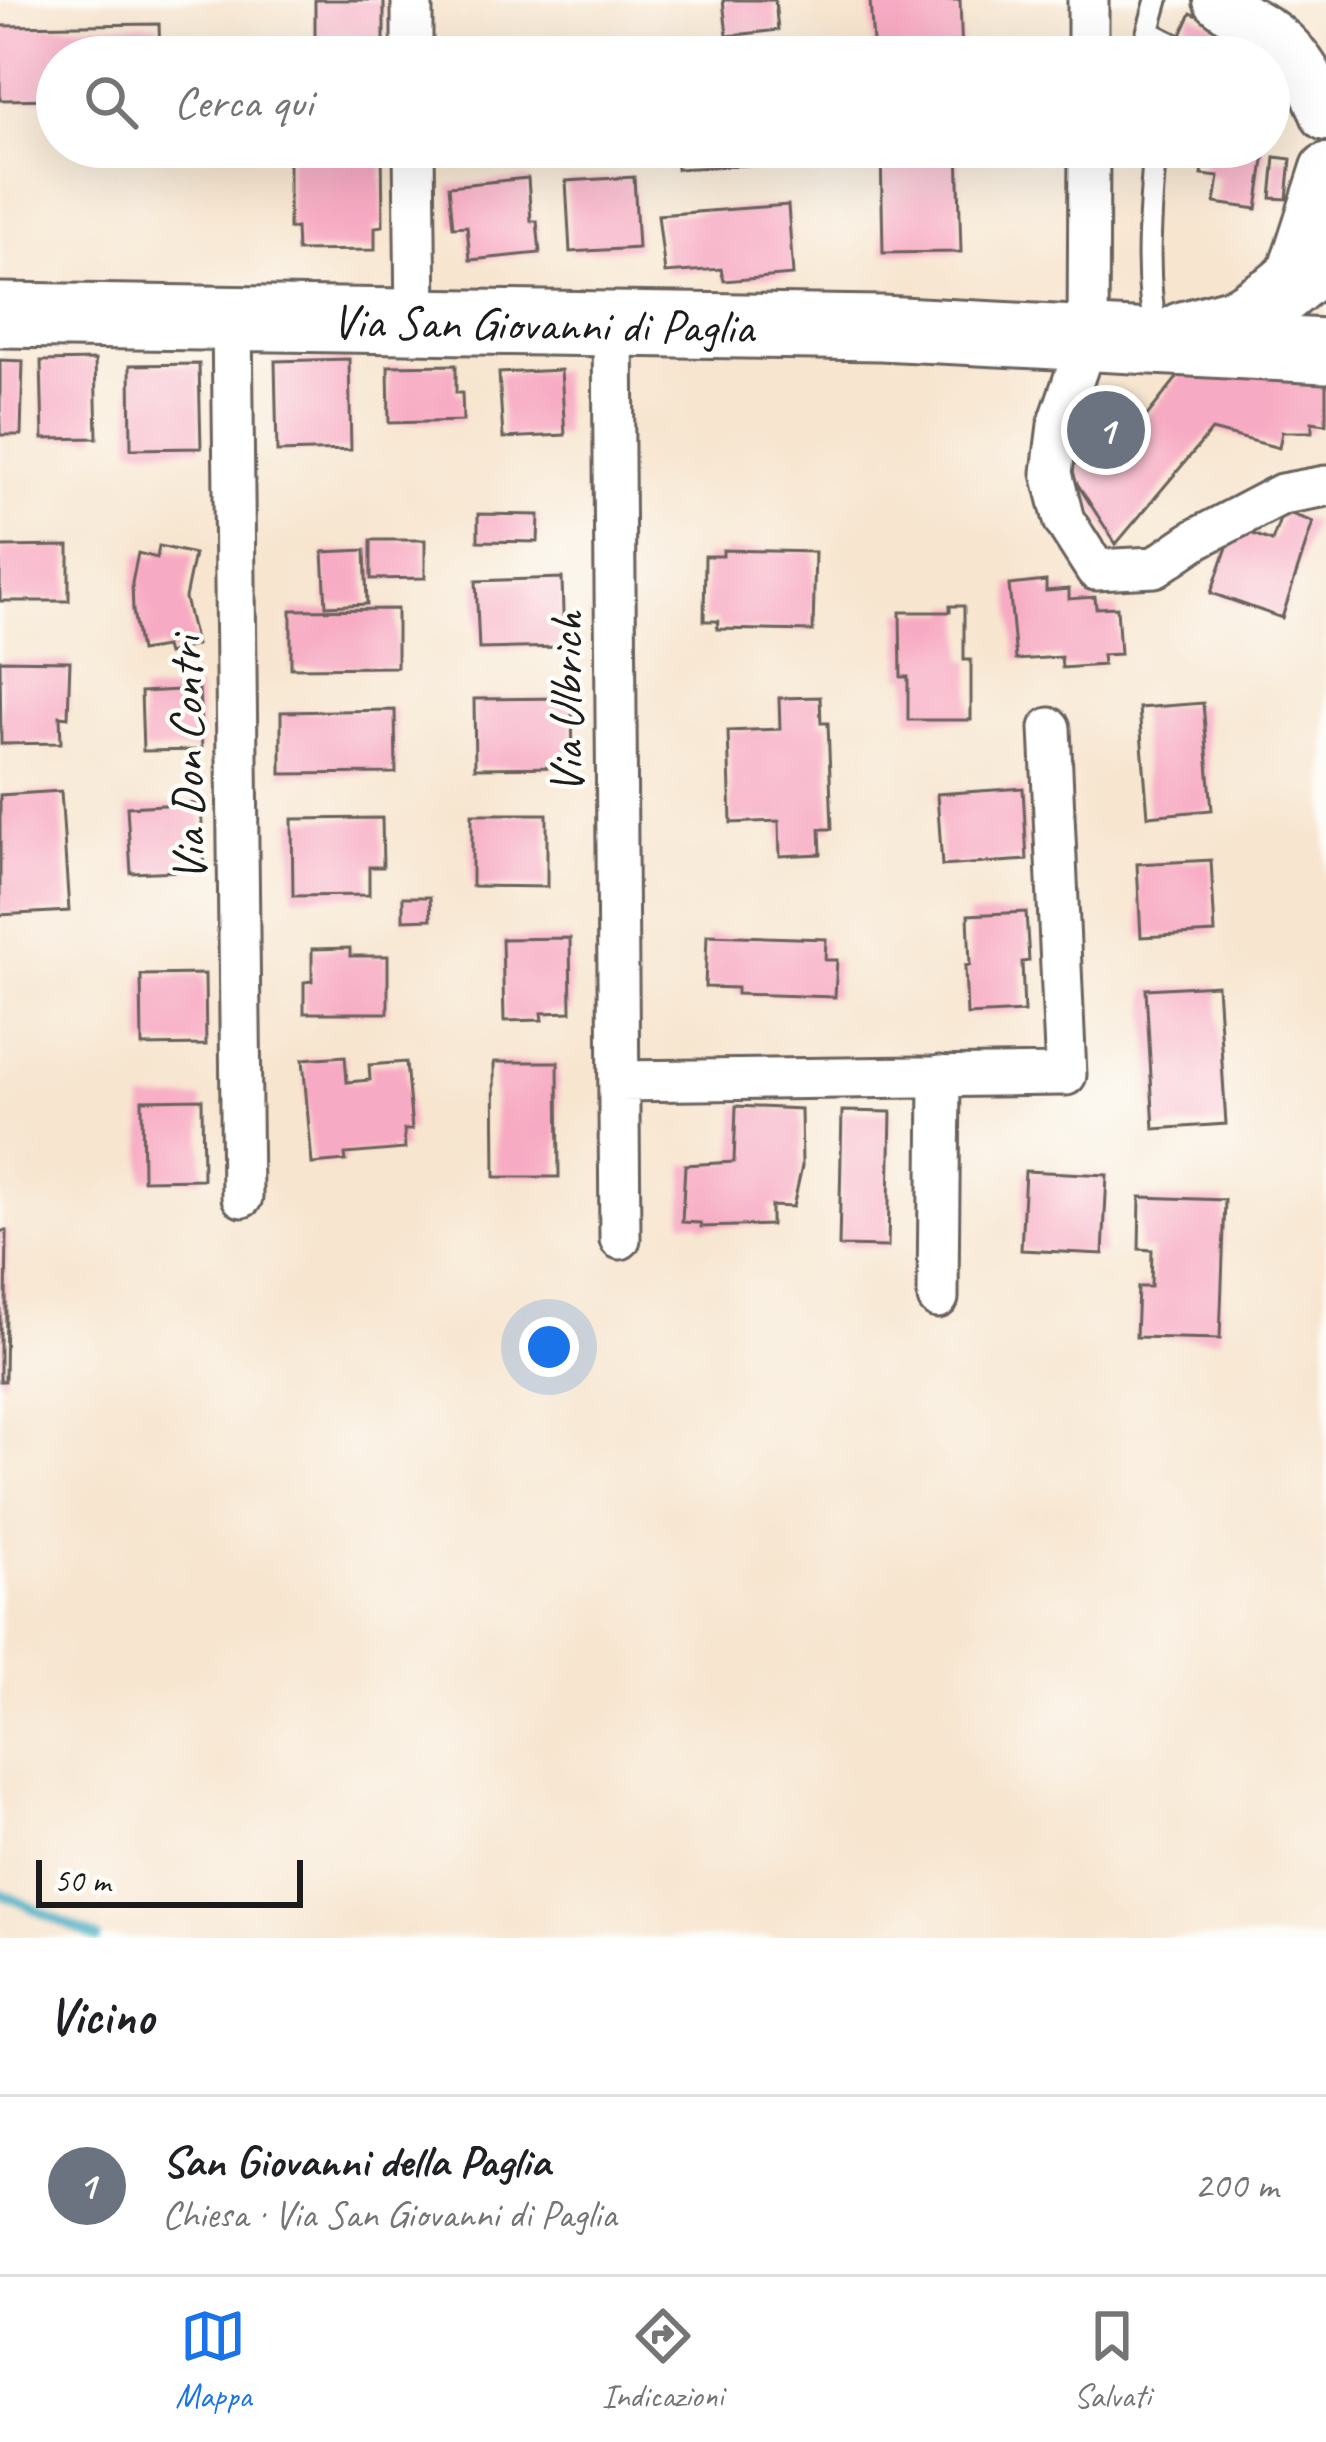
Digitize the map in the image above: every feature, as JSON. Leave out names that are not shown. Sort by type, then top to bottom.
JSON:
[{"type":"main road","points":[[1158,341],[1241,318],[1303,275]]},
{"type":"main road","name":"Via San Giovanni di Paglia","points":[[0,315],[881,328],[1326,351]]},
{"type":"street","points":[[1088,0],[1088,36]]},
{"type":"street","points":[[1218,0],[1273,36]]},
{"type":"street","points":[[1237,0],[1276,36]]},
{"type":"street","points":[[412,1],[412,36]]},
{"type":"street","points":[[1297,56],[1326,116]]},
{"type":"street","points":[[414,168],[416,322]]},
{"type":"street","points":[[1089,168],[1088,338],[1058,425],[1052,472],[1064,520],[1096,570],[1155,567],[1196,539],[1282,494],[1326,486]]},
{"type":"street","points":[[1303,275],[1294,267],[1326,168]]},
{"type":"street","name":"Via Don Contri","points":[[232,319],[242,1197]]},
{"type":"street","name":"Via Ulbrich","points":[[613,324],[620,1239]]},
{"type":"street","points":[[619,1081],[1066,1075],[1050,728]]},
{"type":"street","points":[[938,1298],[940,1076]]},
{"type":"lane","points":[[1149,36],[1157,0]]},
{"type":"lane","points":[[1148,32],[1156,36]]},
{"type":"lane","points":[[1154,168],[1149,270],[1150,308],[1158,341]]},
{"type":"building","points":[[315,0],[384,0],[384,36],[315,36]]},
{"type":"building","points":[[723,0],[775,0],[778,30],[727,36]]},
{"type":"building","points":[[870,0],[960,0],[961,36],[873,36]]},
{"type":"building","points":[[1191,13],[1241,36],[1181,36]]},
{"type":"building","points":[[159,24],[159,36],[36,36],[36,99],[0,100],[0,26]]},
{"type":"building","points":[[1291,159],[1287,199],[1271,198],[1274,168],[1290,168]]},
{"type":"building","points":[[289,168],[382,168],[383,226],[375,227],[375,250],[297,251],[296,228],[289,229]]},
{"type":"building","points":[[881,168],[959,168],[961,252],[883,253]]},
{"type":"building","points":[[1203,168],[1263,168],[1257,209],[1215,203],[1219,177],[1202,175]]},
{"type":"building","points":[[634,177],[638,248],[570,252],[566,181]]},
{"type":"building","points":[[528,178],[531,221],[537,221],[540,253],[470,260],[467,226],[453,227],[449,186]]},
{"type":"building","points":[[788,205],[793,275],[724,281],[721,269],[665,273],[658,215]]},
{"type":"building","points":[[349,359],[351,450],[277,452],[275,361]]},
{"type":"building","points":[[0,360],[23,361],[21,435],[0,435]]},
{"type":"building","points":[[95,360],[97,438],[43,439],[41,361]]},
{"type":"building","points":[[199,364],[201,448],[131,449],[130,365]]},
{"type":"building","points":[[456,365],[463,421],[389,423],[388,366]]},
{"type":"building","points":[[1187,365],[1326,367],[1326,424],[1312,422],[1312,432],[1282,432],[1279,448],[1212,430],[1116,544],[1064,463],[1064,445],[1109,390],[1146,417]]},
{"type":"building","points":[[561,370],[565,435],[503,438],[499,373]]},
{"type":"building","points":[[1283,511],[1313,522],[1282,618],[1211,593],[1234,527],[1272,541]]},
{"type":"building","points":[[478,514],[539,515],[538,542],[478,541]]},
{"type":"building","points":[[371,540],[425,540],[425,578],[371,579]]},
{"type":"building","points":[[69,546],[69,601],[0,601],[0,547]]},
{"type":"building","points":[[159,546],[194,554],[185,598],[196,645],[167,654],[165,647],[140,651],[133,611],[138,553],[157,558]]},
{"type":"building","points":[[365,550],[367,604],[326,606],[323,552]]},
{"type":"building","points":[[723,550],[815,552],[813,631],[717,629],[718,621],[704,621],[705,556],[723,556]]},
{"type":"building","points":[[562,578],[564,647],[479,649],[476,581]]},
{"type":"building","points":[[1046,581],[1046,591],[1069,589],[1069,599],[1095,597],[1096,608],[1117,607],[1120,654],[1102,655],[1103,665],[1062,668],[1061,657],[1016,660],[1009,585]]},
{"type":"building","points":[[950,606],[964,606],[964,660],[971,660],[971,720],[908,720],[908,677],[901,677],[900,612],[950,612]]},
{"type":"building","points":[[397,609],[397,667],[291,668],[291,610]]},
{"type":"building","points":[[0,660],[70,661],[68,717],[60,716],[61,743],[1,744]]},
{"type":"building","points":[[199,689],[202,750],[143,751],[141,692]]},
{"type":"building","points":[[820,697],[821,723],[828,723],[832,829],[820,829],[821,854],[780,856],[779,821],[731,823],[728,731],[780,729],[779,698]]},
{"type":"building","points":[[572,698],[573,767],[475,768],[474,699]]},
{"type":"building","points":[[1203,703],[1212,810],[1148,816],[1139,708]]},
{"type":"building","points":[[395,710],[396,773],[281,774],[281,712]]},
{"type":"building","points":[[1023,788],[1027,860],[942,866],[937,794]]},
{"type":"building","points":[[61,791],[69,911],[0,915],[0,795]]},
{"type":"building","points":[[201,803],[204,870],[131,873],[127,807]]},
{"type":"building","points":[[472,814],[547,814],[547,887],[472,886]]},
{"type":"building","points":[[382,818],[383,867],[369,867],[369,895],[293,896],[292,819]]},
{"type":"building","points":[[1211,860],[1215,933],[1141,937],[1137,864]]},
{"type":"building","points":[[403,897],[430,897],[431,919],[403,920]]},
{"type":"building","points":[[1026,912],[1029,961],[1022,962],[1024,1012],[967,1015],[968,915]]},
{"type":"building","points":[[707,935],[826,939],[825,960],[837,960],[835,997],[737,994],[737,988],[705,987]]},
{"type":"building","points":[[570,938],[571,1012],[541,1013],[542,1020],[504,1021],[502,939]]},
{"type":"building","points":[[350,948],[350,956],[388,956],[388,1013],[304,1013],[304,982],[312,981],[312,949]]},
{"type":"building","points":[[205,974],[206,1045],[142,1046],[141,975]]},
{"type":"building","points":[[1217,985],[1226,1124],[1154,1129],[1146,989]]},
{"type":"building","points":[[345,1056],[347,1082],[370,1080],[369,1065],[406,1062],[412,1130],[404,1130],[405,1149],[345,1154],[346,1161],[312,1164],[303,1059]]},
{"type":"building","points":[[494,1062],[558,1062],[559,1177],[495,1177]]},
{"type":"building","points":[[202,1099],[203,1179],[143,1180],[142,1100]]},
{"type":"building","points":[[736,1106],[801,1109],[802,1166],[793,1207],[771,1206],[771,1225],[701,1227],[700,1223],[682,1222],[685,1165],[734,1162]]},
{"type":"building","points":[[842,1111],[891,1112],[888,1247],[839,1246]]},
{"type":"building","points":[[1025,1171],[1107,1175],[1103,1254],[1021,1250]]},
{"type":"building","points":[[1140,1197],[1225,1200],[1220,1339],[1136,1337],[1138,1287],[1151,1287],[1152,1250],[1139,1249]]},
{"type":"building","points":[[0,1231],[7,1231],[5,1381],[0,1381]]},
{"type":"waterway","points":[[0,1893],[97,1938]]},
{"type":"place","name":"San Giovanni della Paglia","points":[[1106,430]]}]
